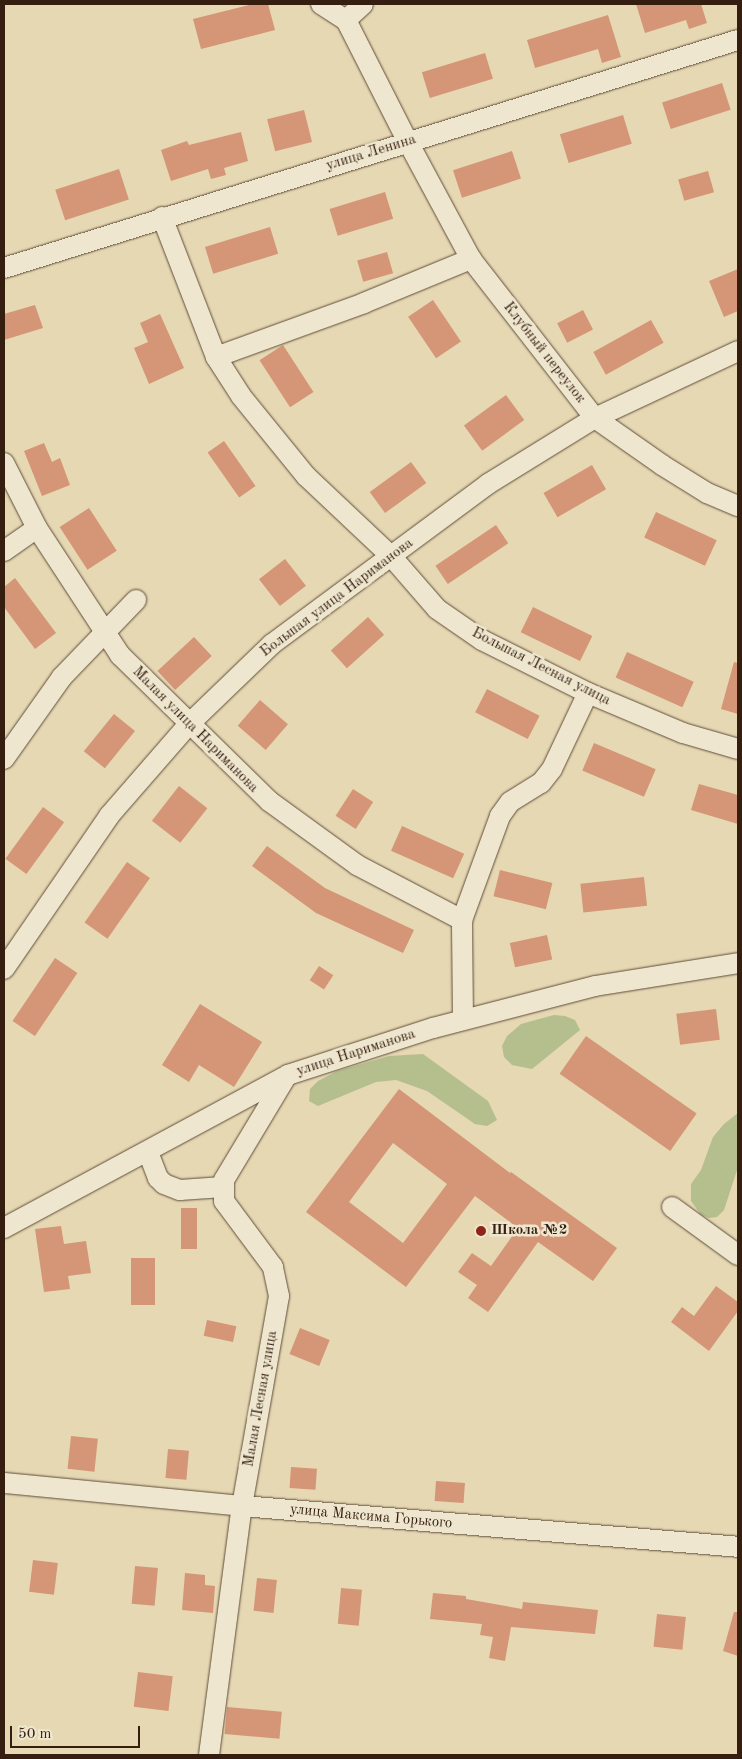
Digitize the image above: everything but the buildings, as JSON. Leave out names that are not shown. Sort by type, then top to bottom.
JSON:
[{"type":"street","points":[[321,4],[346,20],[363,4]]},
{"type":"street","name":"Клубный переулок","points":[[346,20],[408,142],[471,259],[595,418],[707,493],[738,506]]},
{"type":"street","name":"улица Ленина","points":[[4,268],[162,217],[738,40]]},
{"type":"street","name":"Большая Лесная улица","points":[[162,217],[216,357],[241,396],[306,476],[391,556],[437,609],[482,640],[588,693],[682,733],[738,749]]},
{"type":"street","points":[[216,357],[364,303],[471,259]]},
{"type":"street","name":"Большая улица Нариманова","points":[[4,969],[109,816],[189,724],[272,644],[488,484],[595,418],[738,351]]},
{"type":"street","name":"Малая улица Нариманова","points":[[4,463],[37,528],[106,631],[120,656],[268,802],[357,865],[462,920]]},
{"type":"street","points":[[4,551],[37,528]]},
{"type":"street","points":[[4,759],[62,677],[136,600]]},
{"type":"street","points":[[463,1020],[462,920],[500,816],[510,802],[541,783],[552,769],[588,693]]},
{"type":"street","name":"улица Нариманова","points":[[4,1228],[288,1075],[463,1020],[595,986],[738,963]]},
{"type":"street","points":[[148,1152],[158,1178],[164,1184],[180,1190],[223,1187],[228,1172],[288,1075]]},
{"type":"street","name":"Малая Лесная улица","points":[[209,1755],[242,1506],[279,1296],[273,1267],[266,1254],[224,1201],[223,1187]]},
{"type":"street","points":[[672,1207],[738,1255]]},
{"type":"street","name":"улица Максима Горького","points":[[4,1484],[242,1506],[738,1547]]},
{"type":"green space","points":[[554,1015],[565,1016],[575,1020],[580,1030],[532,1069],[512,1065],[504,1057],[502,1046],[507,1036],[521,1024]]},
{"type":"green space","points":[[423,1054],[488,1101],[497,1120],[487,1126],[475,1124],[427,1091],[396,1080],[376,1082],[318,1106],[309,1101],[310,1089],[318,1081],[337,1071],[389,1056]]},
{"type":"green space","points":[[738,1113],[738,1167],[724,1210],[717,1217],[709,1218],[701,1215],[691,1201],[691,1184],[701,1170],[713,1137],[724,1124]]},
{"type":"place","name":"Школа №2","points":[[481,1231]]}]
